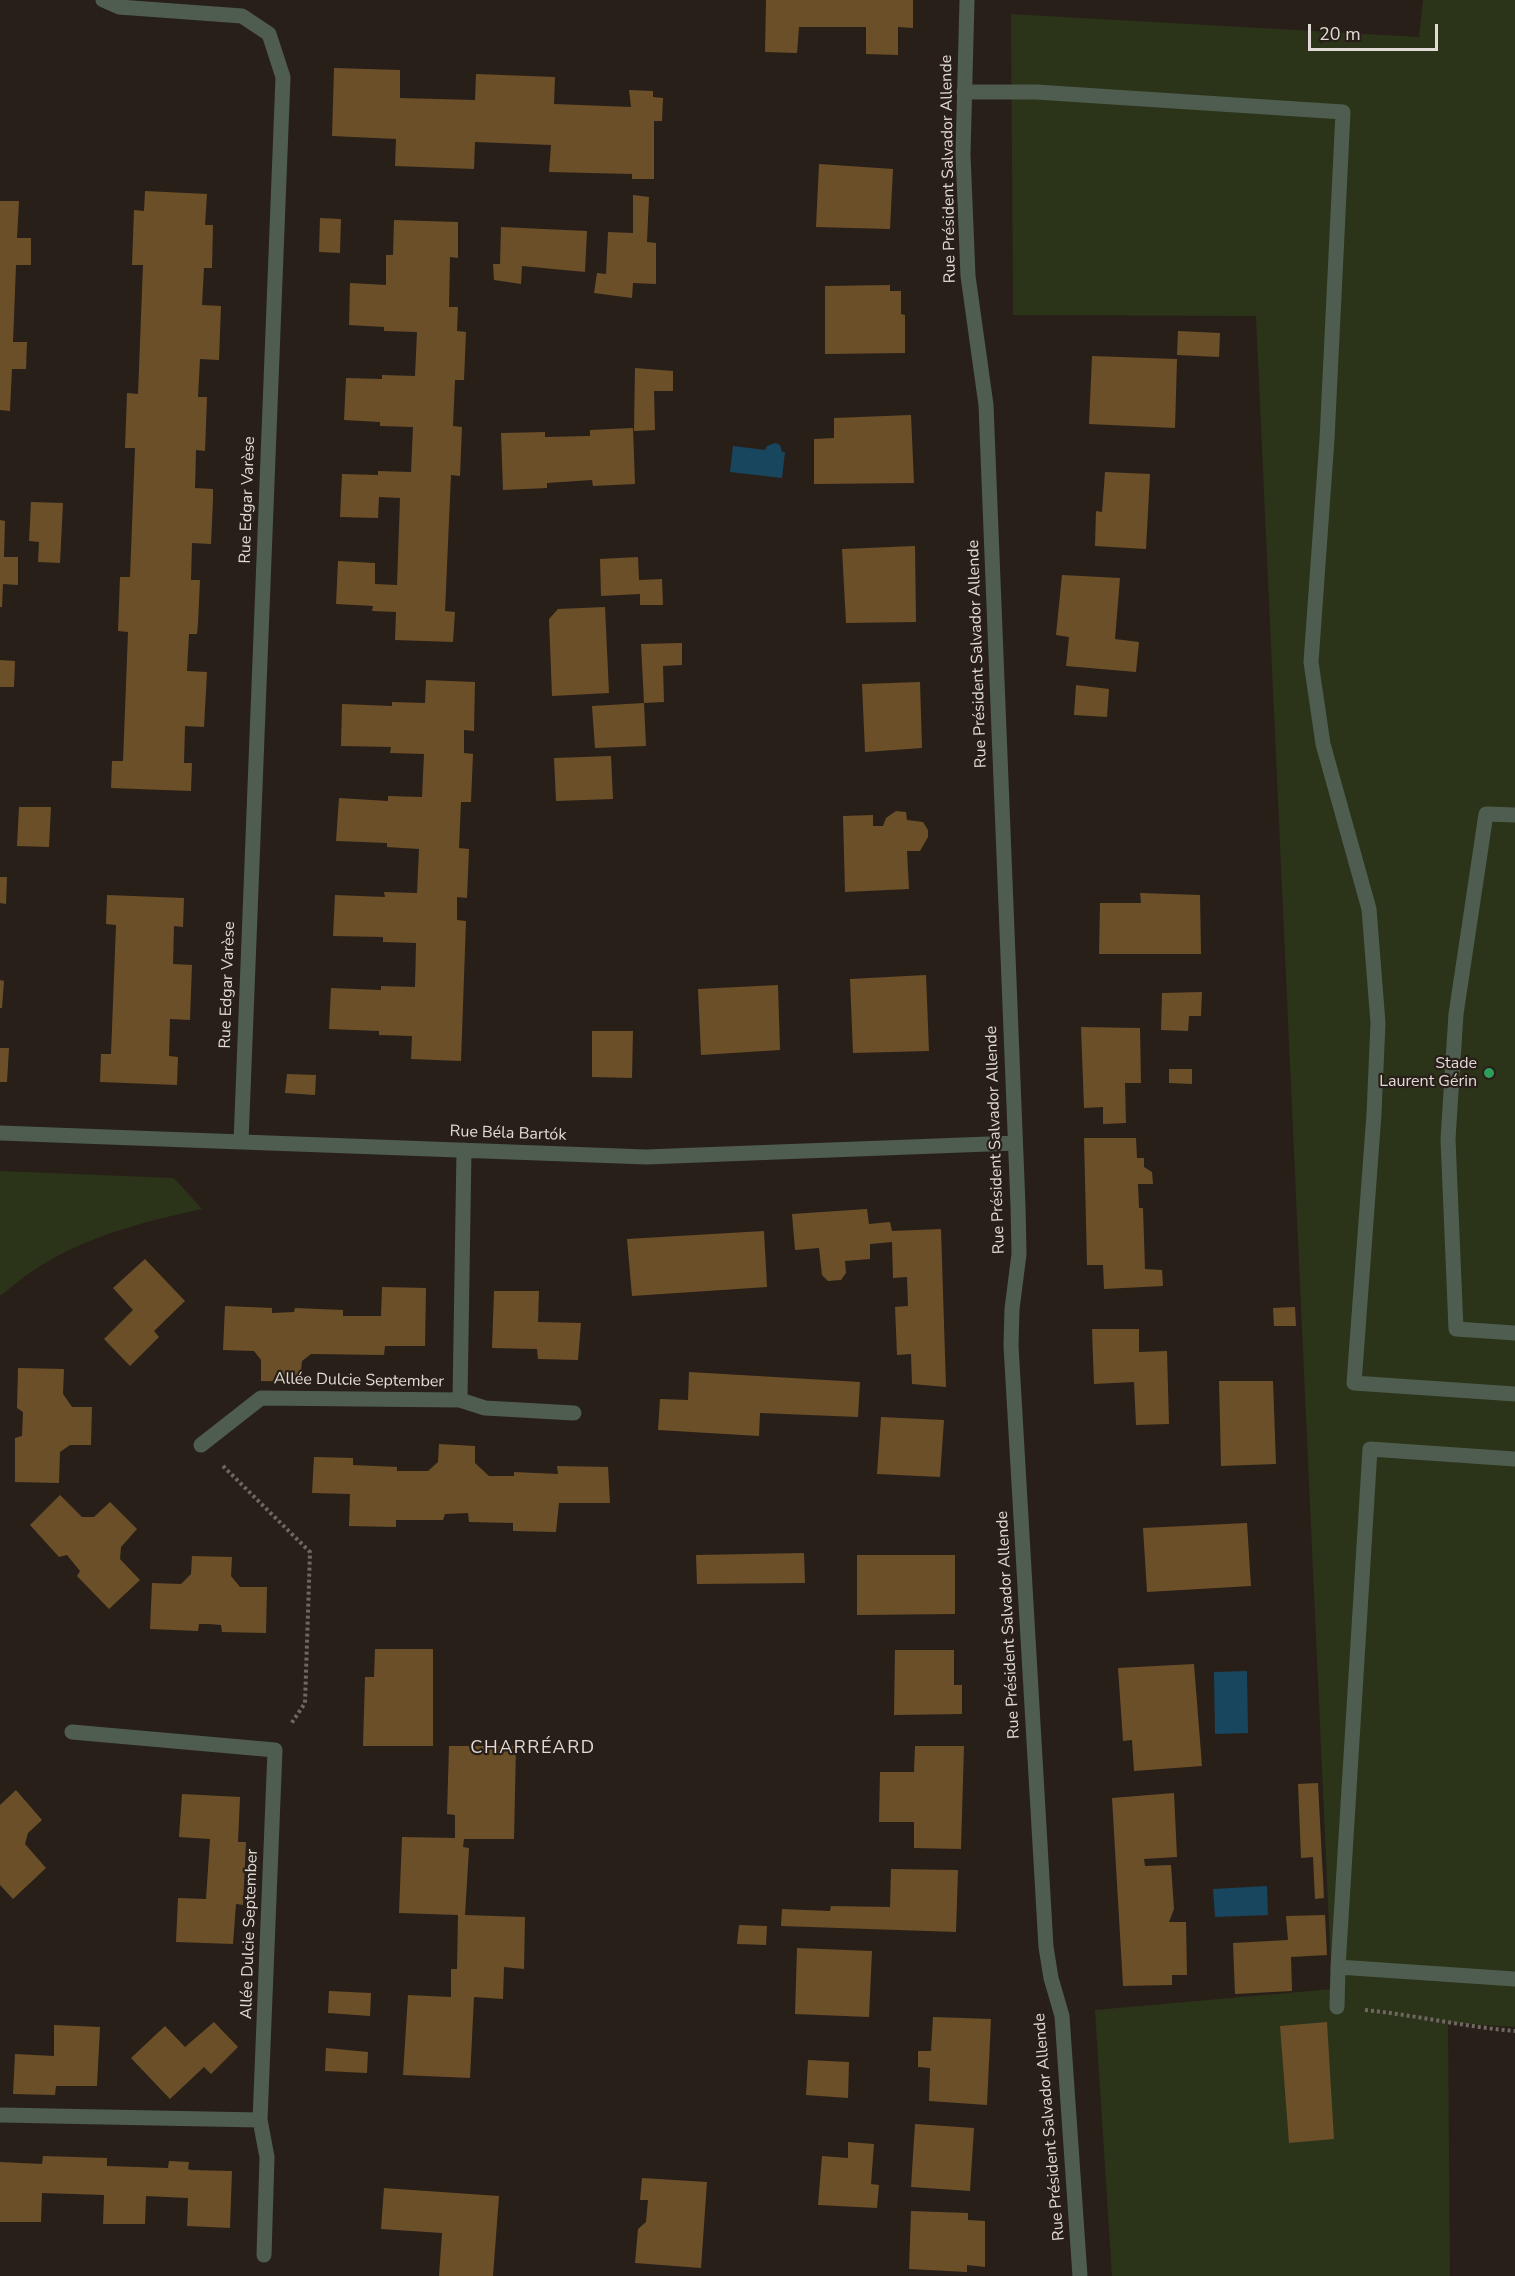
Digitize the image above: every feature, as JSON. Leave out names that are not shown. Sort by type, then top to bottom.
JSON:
[{"type":"street","name":"Rue Edgar Varèse","points":[[103,0],[119,7],[242,16],[268,34],[283,77],[241,1142]]},
{"type":"street","name":"Rue Président Salvador Allende","points":[[967,0],[963,154],[968,276],[986,405],[1019,1254],[1012,1309],[1011,1346],[1017,1469],[1046,1947],[1051,1978],[1062,2016],[1080,2276]]},
{"type":"street","points":[[964,92],[1035,92],[1343,112],[1328,439],[1311,662],[1323,744],[1369,909],[1378,1023],[1374,1114],[1354,1383],[1515,1394]]},
{"type":"street","points":[[1515,815],[1486,814],[1456,1014],[1448,1138],[1456,1329],[1515,1333]]},
{"type":"street","name":"Rue Béla Bartók","points":[[0,1133],[646,1157],[1015,1143]]},
{"type":"street","name":"Allée Dulcie September","points":[[460,1400],[464,1150]]},
{"type":"street","name":"Allée Dulcie September","points":[[201,1445],[261,1398],[460,1400],[486,1408],[574,1413]]},
{"type":"street","points":[[1338,2007],[1338,1967],[1370,1449],[1515,1460]]},
{"type":"street","points":[[72,1732],[275,1750]]},
{"type":"street","name":"Allée Dulcie September","points":[[264,2255],[267,2157],[260,2120],[275,1750]]},
{"type":"street","points":[[1338,1967],[1515,1979]]},
{"type":"street","points":[[0,2115],[260,2120]]},
{"type":"path","points":[[201,1445],[310,1552],[305,1703],[275,1750]]},
{"type":"path","points":[[1338,2007],[1412,2015],[1485,2029],[1515,2031]]},
{"type":"green space","points":[[1423,0],[1515,0],[1515,2027],[1448,2023],[1450,2276],[1112,2276],[1095,2010],[1332,1989],[1256,316],[1013,315],[1011,14],[1419,37]]},
{"type":"green space","points":[[0,1171],[174,1178],[202,1209],[96,1238],[37,1268],[0,1296]]},
{"type":"water","points":[[775,443],[780,445],[782,452],[785,452],[782,478],[730,472],[733,446],[765,450],[767,446]]},
{"type":"water","points":[[1247,1671],[1248,1733],[1215,1734],[1214,1672]]},
{"type":"water","points":[[1267,1886],[1268,1915],[1215,1917],[1213,1889]]},
{"type":"building","points":[[766,0],[913,0],[913,28],[898,27],[898,55],[866,54],[866,27],[799,27],[797,53],[765,52]]},
{"type":"building","points":[[334,68],[400,70],[400,98],[475,100],[476,74],[555,77],[554,104],[631,107],[629,90],[653,91],[653,97],[663,98],[662,121],[654,121],[654,179],[632,179],[632,174],[549,172],[551,145],[475,142],[474,169],[395,166],[396,139],[332,136]]},
{"type":"building","points":[[819,164],[893,169],[890,229],[816,227]]},
{"type":"building","points":[[145,191],[207,194],[205,225],[213,225],[212,268],[204,268],[202,305],[221,306],[219,360],[200,359],[198,397],[207,397],[205,451],[196,450],[195,488],[213,489],[213,500],[211,544],[192,543],[191,580],[200,580],[197,634],[189,634],[187,671],[207,672],[204,727],[185,726],[184,763],[192,763],[191,791],[111,788],[112,761],[123,761],[128,632],[118,631],[120,577],[130,577],[135,448],[125,448],[127,393],[138,394],[143,265],[132,265],[134,210],[144,211]]},
{"type":"building","points":[[633,195],[649,197],[647,242],[656,243],[656,284],[633,283],[632,298],[594,293],[597,273],[606,274],[608,232],[633,233]]},
{"type":"building","points":[[0,201],[19,201],[17,238],[31,238],[31,265],[16,265],[13,342],[27,342],[26,369],[12,369],[10,411],[0,410]]},
{"type":"building","points":[[320,218],[341,219],[340,253],[319,252]]},
{"type":"building","points":[[394,220],[458,222],[458,258],[450,257],[449,307],[458,307],[457,331],[466,332],[464,380],[455,380],[453,426],[462,427],[460,476],[451,475],[445,611],[455,612],[453,642],[395,640],[396,612],[372,611],[373,606],[336,604],[338,561],[375,563],[375,584],[397,585],[400,498],[379,497],[378,518],[340,517],[342,474],[378,475],[378,471],[411,472],[413,427],[380,426],[380,422],[344,420],[346,378],[382,379],[382,375],[415,376],[417,332],[384,331],[384,327],[349,325],[350,283],[386,285],[386,255],[393,255]]},
{"type":"building","points":[[501,227],[587,231],[585,272],[522,266],[521,284],[494,280],[493,264],[500,264]]},
{"type":"building","points":[[890,285],[890,291],[901,291],[901,314],[905,315],[905,353],[825,354],[825,286]]},
{"type":"building","points":[[1178,331],[1220,333],[1219,357],[1177,355]]},
{"type":"building","points":[[1092,356],[1177,359],[1175,428],[1089,424]]},
{"type":"building","points":[[635,368],[673,371],[673,391],[654,391],[655,430],[634,431]]},
{"type":"building","points":[[911,415],[914,483],[814,484],[814,439],[834,438],[834,418]]},
{"type":"building","points":[[633,428],[635,484],[593,486],[592,480],[547,483],[547,488],[503,490],[501,433],[545,432],[545,437],[590,436],[590,430]]},
{"type":"building","points":[[1105,472],[1150,474],[1146,549],[1095,546],[1096,511],[1102,512]]},
{"type":"building","points":[[31,502],[63,503],[60,563],[38,562],[39,542],[29,541]]},
{"type":"building","points":[[0,520],[5,521],[4,557],[18,557],[18,585],[3,584],[2,607],[0,607]]},
{"type":"building","points":[[915,546],[916,622],[846,623],[842,549]]},
{"type":"building","points":[[638,557],[639,580],[662,579],[663,605],[640,605],[640,594],[601,596],[600,559]]},
{"type":"building","points":[[1062,575],[1120,578],[1115,639],[1139,642],[1136,672],[1066,666],[1069,637],[1056,635]]},
{"type":"building","points":[[605,607],[609,693],[552,696],[549,619],[558,609]]},
{"type":"building","points":[[682,643],[682,665],[663,666],[664,702],[644,703],[641,644]]},
{"type":"building","points":[[0,660],[15,661],[14,687],[0,687]]},
{"type":"building","points":[[426,680],[475,682],[474,731],[464,730],[464,753],[473,754],[471,802],[461,802],[459,848],[469,849],[467,898],[457,897],[457,920],[466,921],[461,1061],[411,1059],[412,1036],[379,1035],[379,1031],[329,1029],[331,988],[381,990],[381,986],[415,987],[416,943],[383,942],[383,937],[333,936],[335,895],[385,897],[384,892],[417,893],[419,849],[387,847],[387,843],[336,841],[339,798],[388,801],[388,796],[422,797],[424,754],[390,753],[391,747],[341,746],[342,704],[392,706],[392,702],[425,703]]},
{"type":"building","points":[[920,682],[922,748],[865,752],[862,684]]},
{"type":"building","points":[[1076,685],[1109,689],[1107,717],[1074,715]]},
{"type":"building","points":[[644,703],[646,746],[595,748],[592,706]]},
{"type":"building","points":[[611,756],[613,799],[556,801],[554,758]]},
{"type":"building","points":[[19,807],[51,807],[49,847],[17,846]]},
{"type":"building","points":[[896,811],[906,812],[907,820],[923,822],[928,830],[928,837],[920,851],[907,851],[909,889],[845,892],[843,816],[873,815],[873,826],[883,826],[886,818]]},
{"type":"building","points":[[0,877],[7,877],[6,904],[0,903]]},
{"type":"building","points":[[1140,893],[1200,895],[1201,954],[1099,954],[1100,903],[1141,903]]},
{"type":"building","points":[[107,895],[184,898],[183,927],[174,926],[173,964],[192,965],[190,1020],[170,1019],[169,1056],[178,1057],[177,1085],[100,1082],[101,1054],[111,1054],[116,925],[106,924]]},
{"type":"building","points":[[926,975],[929,1051],[853,1053],[850,979]]},
{"type":"building","points":[[0,980],[4,981],[2,1008],[0,1008]]},
{"type":"building","points":[[778,985],[780,1050],[701,1055],[698,989]]},
{"type":"building","points":[[1202,992],[1201,1016],[1189,1016],[1188,1031],[1161,1030],[1162,993]]},
{"type":"building","points":[[1081,1027],[1140,1028],[1141,1083],[1125,1083],[1126,1123],[1103,1124],[1103,1107],[1084,1108]]},
{"type":"building","points":[[592,1031],[633,1031],[632,1078],[592,1077]]},
{"type":"building","points":[[0,1048],[9,1048],[7,1082],[0,1082]]},
{"type":"building","points":[[1169,1069],[1192,1069],[1192,1084],[1169,1083]]},
{"type":"building","points":[[287,1074],[316,1075],[315,1095],[285,1093]]},
{"type":"building","points":[[1084,1138],[1136,1138],[1137,1158],[1144,1158],[1144,1167],[1152,1172],[1153,1184],[1138,1184],[1139,1208],[1143,1208],[1145,1269],[1162,1270],[1163,1286],[1104,1289],[1103,1265],[1087,1265]]},
{"type":"building","points":[[867,1209],[869,1224],[890,1222],[892,1231],[941,1229],[946,1387],[912,1384],[911,1354],[897,1355],[895,1307],[908,1306],[907,1277],[893,1278],[892,1242],[870,1244],[870,1259],[845,1261],[846,1273],[841,1280],[828,1281],[822,1275],[819,1248],[795,1250],[792,1214]]},
{"type":"building","points":[[764,1231],[767,1287],[632,1296],[627,1239]]},
{"type":"building","points":[[145,1259],[185,1301],[154,1331],[159,1337],[130,1366],[104,1339],[133,1310],[113,1288]]},
{"type":"building","points":[[382,1287],[426,1288],[425,1346],[385,1346],[384,1355],[311,1354],[302,1361],[300,1382],[261,1381],[261,1360],[254,1351],[223,1350],[225,1306],[272,1308],[272,1313],[294,1312],[295,1308],[343,1310],[343,1316],[381,1316]]},
{"type":"building","points":[[494,1291],[539,1291],[538,1322],[581,1323],[578,1360],[538,1359],[537,1349],[492,1348]]},
{"type":"building","points":[[1295,1307],[1296,1326],[1274,1326],[1273,1308]]},
{"type":"building","points":[[1092,1329],[1139,1329],[1139,1352],[1167,1351],[1169,1424],[1136,1425],[1134,1382],[1094,1384]]},
{"type":"building","points":[[18,1368],[64,1369],[63,1394],[72,1407],[92,1407],[91,1445],[70,1445],[60,1452],[59,1483],[15,1482],[15,1438],[22,1436],[23,1412],[17,1408]]},
{"type":"building","points":[[689,1372],[860,1382],[858,1417],[760,1413],[759,1436],[658,1430],[660,1399],[688,1400]]},
{"type":"building","points":[[1219,1381],[1273,1381],[1276,1464],[1221,1466]]},
{"type":"building","points":[[881,1417],[944,1420],[940,1477],[877,1474]]},
{"type":"building","points":[[439,1444],[475,1446],[475,1463],[489,1476],[514,1476],[514,1472],[558,1474],[557,1466],[608,1467],[610,1503],[559,1503],[556,1532],[513,1531],[513,1523],[469,1522],[468,1513],[445,1514],[443,1520],[396,1520],[396,1527],[349,1526],[350,1494],[312,1493],[314,1457],[353,1458],[353,1465],[397,1467],[397,1471],[428,1471],[438,1462]]},
{"type":"building","points":[[60,1495],[82,1517],[94,1517],[110,1502],[137,1529],[121,1547],[120,1559],[140,1580],[109,1609],[77,1576],[80,1571],[67,1555],[59,1557],[30,1525]]},
{"type":"building","points":[[1247,1523],[1251,1586],[1147,1592],[1143,1528]]},
{"type":"building","points":[[804,1553],[805,1583],[697,1584],[696,1555]]},
{"type":"building","points":[[857,1555],[955,1555],[955,1614],[857,1615]]},
{"type":"building","points":[[192,1556],[232,1557],[231,1576],[240,1587],[267,1587],[266,1633],[222,1632],[221,1625],[209,1624],[199,1624],[198,1631],[150,1629],[152,1583],[181,1584],[191,1574]]},
{"type":"building","points":[[375,1649],[433,1649],[433,1746],[363,1746],[365,1677],[374,1677]]},
{"type":"building","points":[[895,1650],[954,1650],[954,1685],[962,1685],[962,1714],[894,1715]]},
{"type":"building","points":[[1194,1664],[1202,1766],[1134,1771],[1132,1740],[1123,1741],[1118,1668]]},
{"type":"building","points":[[449,1746],[516,1746],[514,1839],[464,1839],[463,1847],[469,1848],[465,1915],[525,1917],[524,1969],[504,1967],[503,1999],[474,1997],[470,2078],[403,2075],[408,1995],[451,1997],[451,1969],[457,1969],[458,1915],[399,1913],[402,1837],[455,1838],[455,1815],[447,1814]]},
{"type":"building","points":[[915,1746],[964,1746],[961,1849],[914,1848],[914,1822],[879,1822],[880,1772],[914,1772]]},
{"type":"building","points":[[1318,1783],[1324,1898],[1315,1899],[1313,1857],[1301,1858],[1298,1784]]},
{"type":"building","points":[[16,1790],[42,1820],[28,1833],[25,1844],[46,1868],[13,1899],[0,1885],[0,1805]]},
{"type":"building","points":[[1174,1793],[1177,1857],[1144,1859],[1145,1866],[1171,1865],[1174,1909],[1169,1922],[1186,1922],[1187,1975],[1172,1975],[1172,1985],[1123,1986],[1112,1798]]},
{"type":"building","points":[[182,1794],[240,1797],[238,1842],[246,1842],[243,1905],[236,1904],[233,1944],[176,1942],[178,1898],[206,1899],[210,1839],[179,1837]]},
{"type":"building","points":[[891,1869],[958,1870],[956,1932],[781,1926],[782,1909],[830,1911],[831,1906],[890,1907]]},
{"type":"building","points":[[1325,1915],[1327,1955],[1291,1957],[1292,1991],[1235,1994],[1233,1943],[1288,1940],[1286,1916]]},
{"type":"building","points":[[739,1925],[767,1926],[766,1945],[737,1944]]},
{"type":"building","points":[[797,1948],[872,1951],[869,2017],[795,2014]]},
{"type":"building","points":[[329,1991],[371,1993],[370,2016],[328,2013]]},
{"type":"building","points":[[933,2017],[991,2019],[987,2105],[929,2101],[930,2068],[918,2067],[918,2051],[931,2051]]},
{"type":"building","points":[[214,2022],[238,2047],[211,2074],[204,2067],[170,2099],[131,2058],[165,2026],[185,2047]]},
{"type":"building","points":[[1327,2022],[1334,2139],[1289,2143],[1280,2026]]},
{"type":"building","points":[[54,2025],[100,2027],[97,2086],[56,2086],[55,2095],[13,2094],[15,2054],[54,2056]]},
{"type":"building","points":[[326,2048],[368,2052],[367,2073],[325,2071]]},
{"type":"building","points":[[808,2060],[849,2062],[848,2098],[806,2095]]},
{"type":"building","points":[[915,2124],[974,2128],[970,2191],[911,2187]]},
{"type":"building","points":[[848,2142],[874,2144],[871,2184],[879,2185],[877,2208],[818,2205],[822,2156],[848,2158]]},
{"type":"building","points":[[43,2156],[107,2158],[107,2166],[168,2168],[169,2161],[189,2162],[188,2169],[191,2170],[232,2171],[230,2228],[187,2226],[188,2198],[146,2196],[145,2224],[103,2224],[104,2195],[42,2193],[41,2222],[0,2222],[0,2162],[42,2164]]},
{"type":"building","points":[[642,2178],[707,2182],[701,2268],[635,2263],[638,2229],[646,2222],[648,2200],[640,2200]]},
{"type":"building","points":[[384,2188],[499,2196],[493,2276],[439,2276],[442,2233],[381,2229]]},
{"type":"building","points":[[911,2211],[968,2213],[968,2220],[985,2221],[985,2267],[967,2265],[967,2272],[909,2269]]},
{"type":"place","name":"Stade Laurent Gérin","points":[[1489,1073]]},
{"type":"district","name":"CHARRÉARD","points":[[533,1749]]}]
